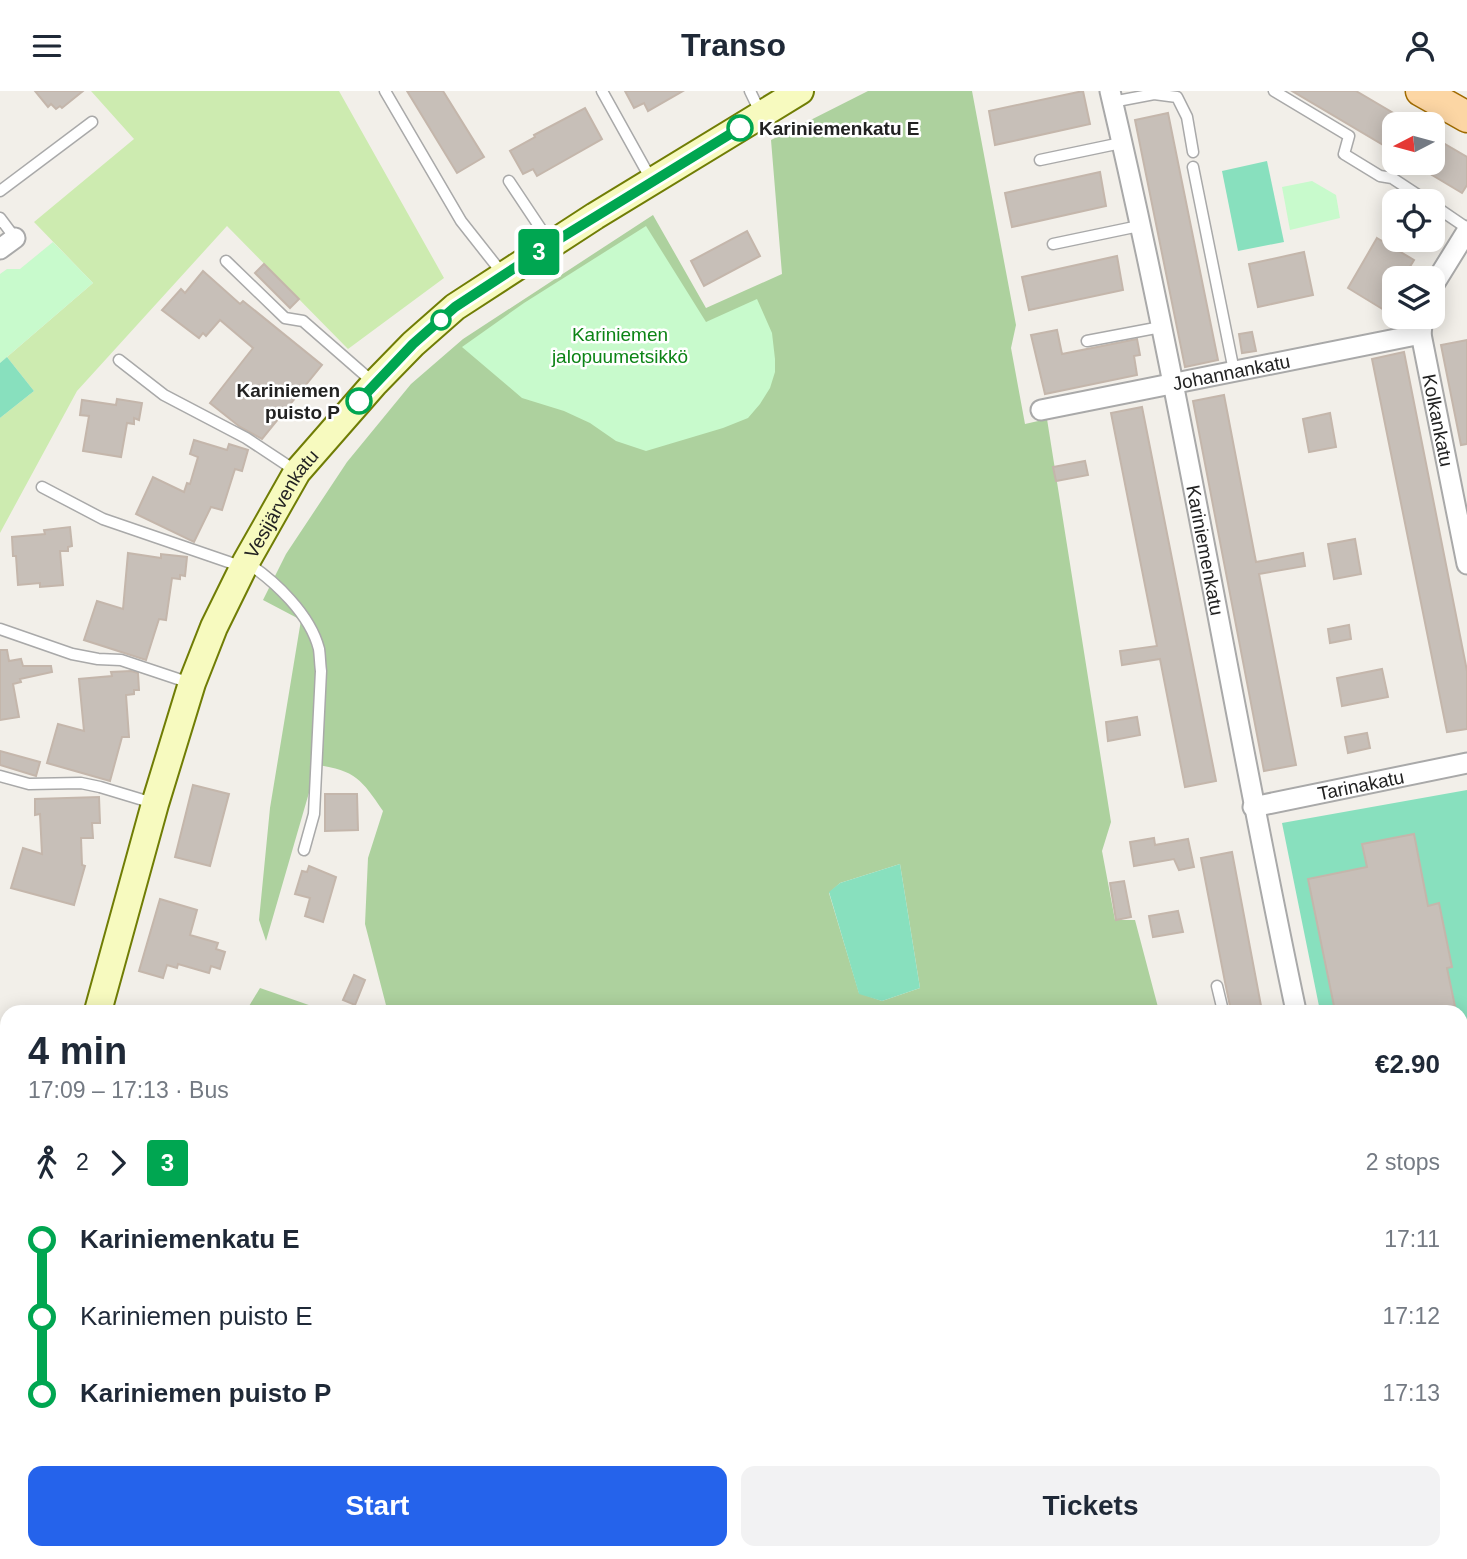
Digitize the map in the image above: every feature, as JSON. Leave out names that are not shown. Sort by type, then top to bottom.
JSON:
[{"type":"main road","points":[[1421,91],[1467,117]]},
{"type":"street","name":"Vesijärvenkatu","points":[[100,1005],[191,683],[244,565],[297,472],[374,384],[413,344],[455,307],[652,181],[756,103],[800,91]]},
{"type":"street","name":"Kariniemenkatu","points":[[1111,97],[1161,327],[1253,807],[1295,1005]]},
{"type":"street","points":[[1445,266],[1467,230]]},
{"type":"street","name":"Johannankatu","points":[[1041,410],[1234,371],[1406,329]]},
{"type":"street","name":"Kolkankatu","points":[[1423,329],[1467,564]]},
{"type":"street","name":"Tarinakatu","points":[[1253,807],[1467,763]]},
{"type":"lane","points":[[385,91],[461,221],[503,275]]},
{"type":"lane","points":[[602,91],[652,181]]},
{"type":"lane","points":[[1275,91],[1349,136],[1344,153],[1380,176],[1392,178],[1409,189]]},
{"type":"lane","points":[[1111,97],[1154,94],[1177,97],[1187,117],[1193,152]]},
{"type":"lane","points":[[0,191],[92,122]]},
{"type":"lane","points":[[1040,160],[1121,143]]},
{"type":"lane","points":[[1193,167],[1234,371]]},
{"type":"lane","points":[[509,181],[551,244]]},
{"type":"lane","points":[[1445,214],[1467,230]]},
{"type":"lane","points":[[0,218],[7,243]]},
{"type":"lane","points":[[1053,244],[1139,226]]},
{"type":"lane","points":[[226,261],[285,318],[303,321],[374,384]]},
{"type":"lane","points":[[1087,341],[1161,327]]},
{"type":"lane","points":[[119,360],[164,395],[246,438],[297,472]]},
{"type":"lane","points":[[42,488],[114,523],[244,565],[265,575],[310,626],[319,650],[321,671],[314,814],[304,850]]},
{"type":"lane","points":[[0,629],[72,654],[121,660],[191,683]]},
{"type":"lane","points":[[0,776],[29,784],[81,783],[155,804]]},
{"type":"lane","points":[[1217,986],[1222,1005]]},
{"type":"green space","points":[[91,91],[339,91],[444,278],[348,349],[227,226],[77,391],[0,533],[0,418],[34,391],[7,357],[93,283],[34,222],[134,139]]},
{"type":"green space","points":[[868,91],[972,91],[1016,325],[1011,348],[1025,424],[1047,419],[1111,822],[1102,851],[1115,920],[1135,920],[1157,1005],[386,1005],[365,924],[368,858],[383,811],[356,778],[340,770],[317,765],[266,941],[259,920],[270,808],[301,620],[263,600],[286,554],[347,462],[411,384],[463,339],[653,215],[706,308],[782,274],[771,140]],"holes":[[[900,864],[920,988],[882,1001],[859,993],[829,893],[840,883]]]},
{"type":"green space","points":[[1267,161],[1284,242],[1238,251],[1222,171]]},
{"type":"green space","points":[[1312,181],[1336,195],[1340,218],[1290,230],[1282,187]]},
{"type":"green space","name":"Kariniemen jalopuumetsikkö","points":[[646,226],[706,322],[757,299],[772,333],[775,372],[770,388],[748,418],[646,451],[616,441],[590,423],[564,411],[522,398],[462,347],[524,303]]},
{"type":"green space","points":[[53,242],[93,283],[0,363],[0,274],[7,269],[20,269]]},
{"type":"green space","points":[[7,357],[34,391],[0,418],[0,363]]},
{"type":"green space","points":[[1467,790],[1467,1005],[1319,1005],[1282,823]]},
{"type":"green space","points":[[900,864],[920,988],[882,1001],[859,994],[829,892],[840,883]]},
{"type":"green space","points":[[260,988],[309,1005],[250,1005]]},
{"type":"building","points":[[35,91],[83,91],[62,108],[60,106],[56,109],[51,104],[48,107]]},
{"type":"building","points":[[407,91],[443,91],[484,157],[457,173]]},
{"type":"building","points":[[625,91],[683,91],[648,111],[644,103],[634,108]]},
{"type":"building","points":[[1083,91],[1090,124],[995,145],[989,111]]},
{"type":"building","points":[[1292,91],[1356,91],[1392,112],[1382,112],[1382,144]]},
{"type":"building","points":[[585,108],[602,139],[537,176],[533,169],[523,174],[510,151]]},
{"type":"building","points":[[1168,113],[1218,360],[1185,367],[1135,120]]},
{"type":"building","points":[[1446,145],[1467,157],[1467,185],[1462,193],[1432,175],[1446,175]]},
{"type":"building","points":[[1100,172],[1106,206],[1012,227],[1005,193]]},
{"type":"building","points":[[747,231],[760,256],[704,286],[691,261]]},
{"type":"building","points":[[1377,238],[1382,241],[1382,252],[1401,252],[1414,260],[1410,266],[1382,266],[1382,309],[1348,288]]},
{"type":"building","points":[[1304,252],[1313,295],[1258,307],[1249,264]]},
{"type":"building","points":[[1117,256],[1123,290],[1029,310],[1022,277]]},
{"type":"building","points":[[264,264],[299,299],[290,308],[255,273]]},
{"type":"building","points":[[203,271],[240,304],[243,301],[322,365],[262,439],[240,427],[210,403],[253,348],[220,320],[206,336],[203,333],[199,338],[162,310],[181,289],[185,293]]},
{"type":"building","points":[[1057,330],[1062,354],[1137,339],[1140,355],[1134,356],[1137,375],[1045,394],[1031,335]]},
{"type":"building","points":[[1252,332],[1256,351],[1242,353],[1239,334]]},
{"type":"building","points":[[1467,340],[1467,444],[1461,445],[1441,345]]},
{"type":"building","points":[[1404,352],[1467,671],[1467,729],[1447,732],[1372,359]]},
{"type":"building","points":[[1224,395],[1256,562],[1303,553],[1305,566],[1259,574],[1296,765],[1264,771],[1193,401]]},
{"type":"building","points":[[117,399],[142,403],[139,420],[134,418],[134,424],[127,423],[121,457],[83,451],[89,416],[80,415],[82,400],[116,405]]},
{"type":"building","points":[[1142,407],[1216,781],[1185,787],[1160,659],[1122,665],[1120,651],[1157,646],[1111,413]]},
{"type":"building","points":[[1330,413],[1336,447],[1309,452],[1303,419]]},
{"type":"building","points":[[194,440],[227,450],[229,444],[248,450],[242,471],[235,469],[222,510],[211,507],[194,542],[136,514],[153,477],[184,492],[187,483],[190,484],[198,457],[190,454]]},
{"type":"building","points":[[1085,461],[1088,475],[1056,481],[1053,467]]},
{"type":"building","points":[[70,527],[72,546],[68,547],[68,551],[60,551],[63,585],[18,585],[12,537],[45,534],[44,530]]},
{"type":"building","points":[[1355,539],[1361,574],[1334,579],[1328,544]]},
{"type":"building","points":[[128,553],[161,558],[161,554],[187,557],[185,576],[180,575],[180,579],[172,578],[166,620],[159,619],[146,660],[84,640],[97,601],[123,609]]},
{"type":"building","points":[[1349,625],[1351,639],[1330,643],[1328,629]]},
{"type":"building","points":[[0,650],[7,650],[9,661],[21,659],[23,666],[51,666],[52,672],[20,679],[21,682],[13,684],[19,717],[0,720]]},
{"type":"building","points":[[1382,669],[1388,697],[1342,706],[1337,678]]},
{"type":"building","points":[[131,671],[138,673],[139,690],[126,695],[129,737],[122,737],[110,781],[47,763],[58,724],[84,731],[79,679]]},
{"type":"building","points":[[1137,717],[1140,735],[1108,741],[1106,722]]},
{"type":"building","points":[[1367,733],[1370,748],[1348,753],[1345,737]]},
{"type":"building","points":[[0,751],[40,762],[36,776],[0,765]]},
{"type":"building","points":[[193,785],[229,794],[210,866],[175,857]]},
{"type":"building","points":[[325,794],[357,794],[358,830],[325,831]]},
{"type":"building","points":[[99,797],[100,823],[92,823],[93,838],[81,838],[82,865],[85,866],[74,905],[11,888],[23,848],[42,854],[40,814],[35,815],[35,799]]},
{"type":"building","points":[[1414,834],[1428,906],[1439,903],[1452,967],[1447,968],[1455,1005],[1334,1005],[1308,879],[1367,867],[1362,844]]},
{"type":"building","points":[[1154,838],[1155,845],[1188,839],[1194,867],[1179,870],[1174,859],[1134,866],[1130,842]]},
{"type":"building","points":[[1232,852],[1261,1005],[1230,1005],[1201,858]]},
{"type":"building","points":[[309,866],[336,877],[323,922],[305,916],[310,898],[295,894],[302,871],[307,872]]},
{"type":"building","points":[[1124,881],[1131,917],[1116,920],[1110,883]]},
{"type":"building","points":[[160,899],[197,910],[190,935],[218,943],[216,949],[225,952],[220,969],[211,966],[209,973],[178,964],[177,968],[167,965],[163,978],[139,971]]},
{"type":"building","points":[[1178,911],[1183,932],[1153,937],[1149,916]]},
{"type":"building","points":[[354,975],[365,980],[355,1005],[343,1000]]},
{"type":"bus line","name":"3","points":[[359,401],[413,344],[455,307],[551,244],[740,128]]},
{"type":"place","name":"Kariniemenkatu E","points":[[740,128]]},
{"type":"place","name":"Kariniemen puisto P","points":[[359,401]]}]
